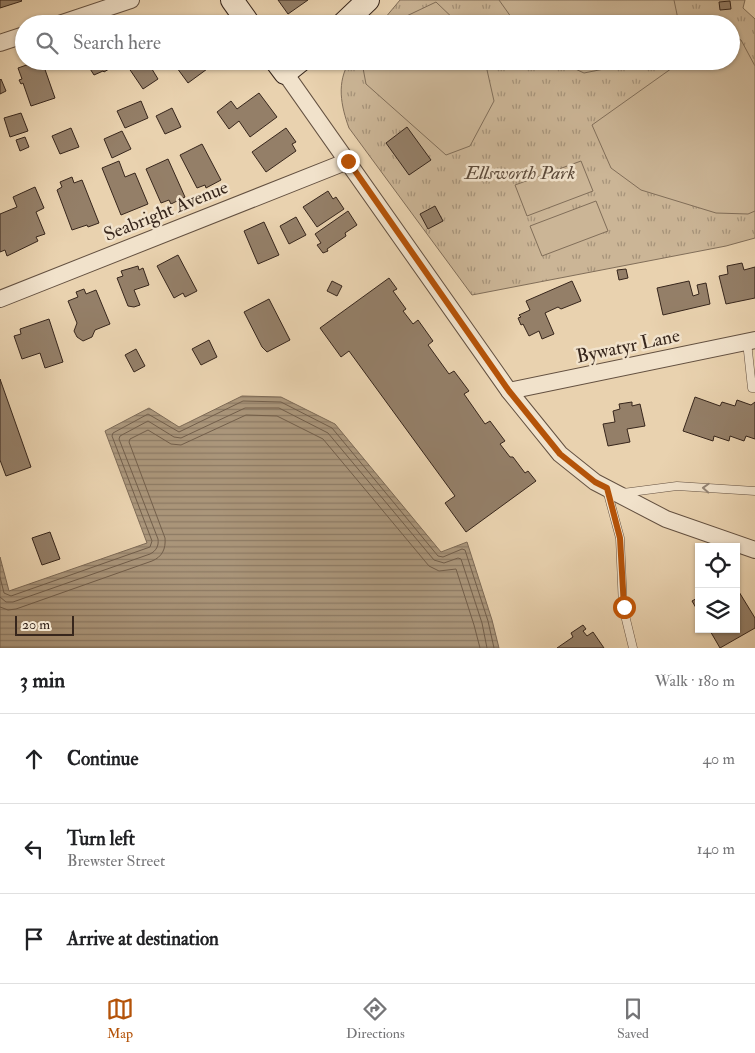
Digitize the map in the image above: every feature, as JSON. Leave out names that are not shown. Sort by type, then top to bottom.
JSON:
[{"type":"street","points":[[86,15],[131,0]]},
{"type":"street","points":[[232,0],[243,15]]},
{"type":"street","points":[[352,15],[368,0]]},
{"type":"street","points":[[0,43],[15,38]]},
{"type":"street","points":[[290,70],[348,161],[509,391],[560,454],[595,482],[666,519],[755,550]]},
{"type":"street","name":"Seabright Avenue","points":[[0,299],[348,161]]},
{"type":"street","name":"Bywatyr Lane","points":[[509,391],[751,341]]},
{"type":"lane","points":[[751,341],[752,388],[755,388]]},
{"type":"lane","points":[[632,648],[624,607],[620,538],[612,491],[677,486],[755,490]]},
{"type":"green space","name":"Ellsworth Park","points":[[400,0],[745,0],[743,8],[755,19],[755,238],[726,246],[472,295],[349,128],[341,94],[341,86],[346,70],[740,70],[740,15],[388,15]]},
{"type":"green space","points":[[499,0],[674,0],[677,15],[510,15]]},
{"type":"green space","points":[[436,2],[450,15],[409,15]]},
{"type":"green space","points":[[741,40],[755,66],[755,211],[748,214],[716,213],[641,190],[611,168],[592,125],[669,70],[740,70]]},
{"type":"green space","points":[[363,70],[487,70],[494,101],[470,146],[446,155],[366,84]]},
{"type":"green space","points":[[578,70],[599,70],[584,73]]},
{"type":"green space","points":[[581,161],[593,191],[527,216],[515,185]]},
{"type":"green space","points":[[596,201],[608,231],[542,256],[530,226]]},
{"type":"water","points":[[242,396],[281,397],[335,424],[441,552],[467,542],[499,648],[0,648],[0,557],[9,591],[147,543],[105,431],[149,408],[179,427]]},
{"type":"building","points":[[0,0],[21,0],[22,1],[0,8]]},
{"type":"building","points":[[278,0],[308,0],[288,14]]},
{"type":"building","points":[[730,1],[731,9],[720,10],[719,2]]},
{"type":"building","points":[[19,70],[45,70],[55,98],[31,106],[23,83],[21,84],[19,80],[22,79]]},
{"type":"building","points":[[91,70],[107,70],[104,72],[94,75]]},
{"type":"building","points":[[130,70],[152,70],[158,79],[143,89]]},
{"type":"building","points":[[178,70],[206,70],[188,83]]},
{"type":"building","points":[[0,80],[6,91],[0,94]]},
{"type":"building","points":[[259,93],[277,117],[250,137],[239,121],[229,129],[217,112],[231,101],[237,109]]},
{"type":"building","points":[[141,101],[148,118],[125,128],[117,111]]},
{"type":"building","points":[[172,108],[181,127],[165,134],[156,116]]},
{"type":"building","points":[[21,113],[28,131],[10,137],[4,118]]},
{"type":"building","points":[[407,127],[431,160],[409,175],[386,143]]},
{"type":"building","points":[[71,128],[79,147],[60,154],[52,136]]},
{"type":"building","points":[[286,128],[296,142],[292,144],[296,151],[266,172],[252,152]]},
{"type":"building","points":[[122,131],[131,149],[112,158],[104,139]]},
{"type":"building","points":[[25,137],[29,147],[20,151],[16,140]]},
{"type":"building","points":[[202,144],[221,180],[206,188],[205,185],[197,188],[180,155]]},
{"type":"building","points":[[168,159],[185,197],[171,204],[169,200],[161,203],[146,169]]},
{"type":"building","points":[[119,161],[125,177],[135,173],[148,204],[121,215],[102,168]]},
{"type":"building","points":[[72,177],[74,183],[82,180],[99,223],[72,230],[57,190],[62,187],[60,182]]},
{"type":"building","points":[[35,187],[44,208],[36,212],[45,234],[36,237],[38,241],[7,256],[5,250],[0,252],[0,214],[17,207],[13,197]]},
{"type":"building","points":[[328,191],[333,199],[336,197],[344,209],[317,227],[303,207]]},
{"type":"building","points":[[435,206],[443,221],[428,229],[420,214]]},
{"type":"building","points":[[348,211],[357,225],[345,233],[346,236],[327,249],[328,251],[323,253],[317,245],[321,243],[315,234]]},
{"type":"building","points":[[296,217],[306,235],[289,244],[280,226]]},
{"type":"building","points":[[264,222],[279,255],[258,264],[244,231]]},
{"type":"building","points":[[178,255],[197,291],[185,297],[183,293],[174,298],[157,266]]},
{"type":"building","points":[[742,263],[744,270],[755,267],[755,298],[726,304],[719,276],[728,274],[727,266]]},
{"type":"building","points":[[138,266],[139,270],[143,268],[149,285],[134,290],[140,305],[128,306],[117,278],[123,276],[121,271]]},
{"type":"building","points":[[626,269],[628,278],[619,280],[617,270]]},
{"type":"building","points":[[389,278],[397,289],[393,291],[406,309],[403,311],[413,324],[418,320],[433,341],[428,345],[449,374],[454,371],[469,391],[464,394],[485,424],[490,421],[505,441],[500,444],[525,473],[528,471],[536,481],[466,532],[445,503],[455,496],[349,351],[341,357],[320,328]]},
{"type":"building","points":[[332,281],[342,286],[337,296],[327,291]]},
{"type":"building","points":[[572,281],[581,301],[561,309],[558,307],[545,313],[554,334],[542,339],[539,331],[529,336],[518,318],[521,317],[519,315],[530,310],[526,301]]},
{"type":"building","points":[[689,281],[693,296],[699,294],[697,285],[706,283],[710,304],[663,315],[657,288]]},
{"type":"building","points":[[84,289],[86,294],[96,290],[110,324],[95,330],[92,337],[83,341],[77,337],[74,331],[77,323],[68,301],[78,297],[76,292]]},
{"type":"building","points":[[269,299],[290,340],[267,352],[262,347],[244,312]]},
{"type":"building","points":[[49,319],[63,362],[45,368],[40,353],[22,359],[14,336],[21,334],[20,329]]},
{"type":"building","points":[[209,340],[217,357],[201,365],[192,349]]},
{"type":"building","points":[[136,349],[145,366],[134,372],[125,355]]},
{"type":"building","points":[[0,379],[31,467],[6,476],[0,460]]},
{"type":"building","points":[[695,397],[720,406],[722,402],[735,406],[737,400],[751,405],[755,402],[755,439],[746,436],[744,441],[730,436],[729,441],[714,436],[713,441],[683,431]]},
{"type":"building","points":[[632,402],[632,406],[640,404],[645,426],[627,429],[630,442],[608,446],[603,424],[615,422],[613,411],[620,409],[619,404]]},
{"type":"building","points":[[50,532],[60,559],[42,565],[32,538]]},
{"type":"building","points":[[740,594],[755,618],[755,628],[720,648],[711,633],[740,633]]},
{"type":"building","points":[[583,625],[586,629],[583,631],[587,636],[593,632],[604,648],[557,648],[573,637],[571,633]]},
{"type":"route","points":[[348,161],[509,391],[560,454],[595,482],[607,488],[620,538],[624,607]]}]
